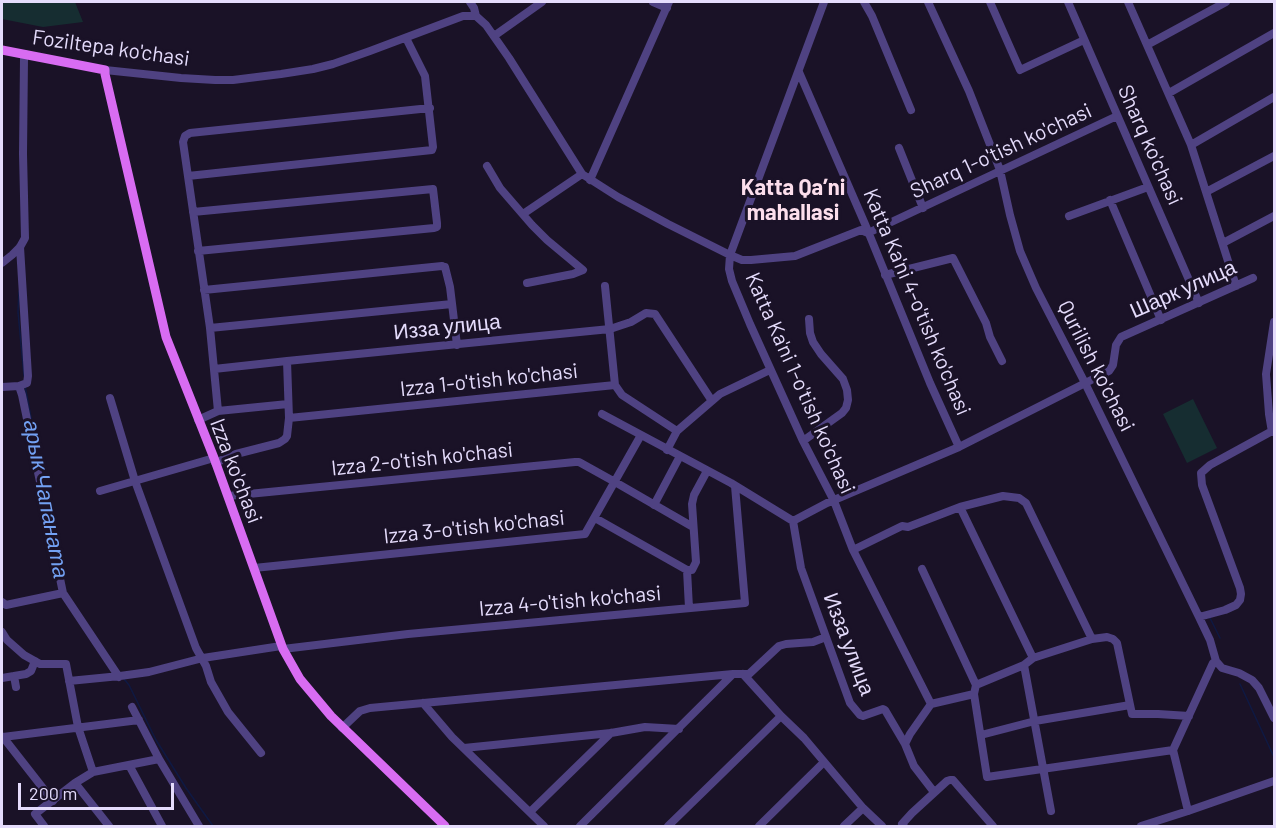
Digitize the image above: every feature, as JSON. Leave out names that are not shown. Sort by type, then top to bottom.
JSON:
[{"type":"main road","name":"Foziltepa ko'chasi","points":[[2,50],[25,57]]},
{"type":"main road","name":"Foziltepa ko'chasi","points":[[2,55],[105,72]]},
{"type":"main road","name":"Izza ko'chasi","points":[[105,72],[164,330],[215,460],[282,647],[306,688],[342,728],[445,826]]},
{"type":"street","points":[[470,2],[476,16],[494,36],[542,2]]},
{"type":"street","points":[[590,180],[668,5],[653,2]]},
{"type":"street","name":"Katta Ka'ni 1-o'tish ko'chasi","points":[[824,2],[730,255],[729,269],[770,370],[834,501],[853,550],[931,704]]},
{"type":"street","points":[[864,2],[911,110]]},
{"type":"street","name":"Qurilish ko'chasi","points":[[928,2],[969,91],[1000,170],[1010,215],[1027,269],[1208,634],[1216,661]]},
{"type":"street","points":[[990,2],[1020,70],[1084,40]]},
{"type":"street","name":"Sharq ko'chasi","points":[[1068,2],[1199,303]]},
{"type":"street","points":[[1128,2],[1191,145],[1236,286]]},
{"type":"street","points":[[1148,45],[1226,2]]},
{"type":"street","name":"Foziltepa ko'chasi","points":[[105,72],[181,83],[248,78],[314,69],[352,58],[463,16],[476,16]]},
{"type":"street","points":[[1168,93],[1275,33]]},
{"type":"street","name":"Sharq 1-o'tish ko'chasi","points":[[494,36],[582,174],[618,197],[742,260],[795,256],[861,231],[868,233],[1117,116]]},
{"type":"street","points":[[188,176],[432,150],[430,108],[424,72],[405,38]]},
{"type":"street","points":[[2,262],[20,247],[25,238],[23,154],[25,57]]},
{"type":"street","name":"Katta Ka'ni 4-o'tish ko'chasi","points":[[799,72],[959,447]]},
{"type":"street","points":[[1191,145],[1275,97]]},
{"type":"street","points":[[218,411],[210,328],[183,142],[185,136],[190,133],[430,108]]},
{"type":"street","points":[[899,148],[923,208]]},
{"type":"street","points":[[1206,192],[1275,156]]},
{"type":"street","points":[[487,166],[500,188],[523,214],[547,240],[583,270],[527,283]]},
{"type":"street","points":[[523,214],[582,174]]},
{"type":"street","points":[[1069,216],[1148,187]]},
{"type":"street","points":[[193,213],[433,189],[437,223],[437,227],[434,228],[198,251]]},
{"type":"street","points":[[1110,200],[1161,320]]},
{"type":"street","points":[[1223,243],[1275,216]]},
{"type":"street","points":[[2,387],[22,384],[28,376],[20,247]]},
{"type":"street","points":[[885,275],[953,258],[986,323],[1002,361]]},
{"type":"street","points":[[204,290],[443,267],[450,287],[457,345]]},
{"type":"street","name":"Шарк улица","points":[[793,521],[959,447],[1109,371],[1113,365],[1116,345],[1121,337],[1253,278]]},
{"type":"street","points":[[605,286],[615,386],[622,395],[677,431]]},
{"type":"street","points":[[210,328],[452,304]]},
{"type":"street","name":"Изза улица","points":[[214,369],[610,329],[631,322],[646,313],[655,314],[712,401]]},
{"type":"street","points":[[803,441],[842,413],[848,400],[843,379],[813,342],[809,319]]},
{"type":"street","points":[[1199,617],[1225,610],[1236,605],[1240,600],[1240,588],[1201,477],[1207,467],[1273,431],[1269,414],[1266,374],[1275,322]]},
{"type":"street","points":[[100,491],[283,442],[287,436],[288,418],[287,361]]},
{"type":"street","points":[[668,450],[677,431],[720,394],[770,370]]},
{"type":"street","points":[[22,384],[63,592],[122,676]]},
{"type":"street","name":"Izza 1-o'tish ko'chasi","points":[[288,418],[615,386]]},
{"type":"street","points":[[110,398],[135,481],[196,648],[228,712],[261,753]]},
{"type":"street","points":[[198,420],[218,411],[288,404]]},
{"type":"street","points":[[602,414],[735,486],[793,521]]},
{"type":"street","name":"Izza 3-o'tish ko'chasi","points":[[254,568],[585,534],[641,435]]},
{"type":"street","points":[[654,505],[680,456]]},
{"type":"street","name":"Izza 2-o'tish ko'chasi","points":[[228,496],[579,462],[693,528]]},
{"type":"street","points":[[595,518],[687,570],[692,570],[696,562],[692,504],[694,495],[707,471]]},
{"type":"street","name":"Izza 4-o'tish ko'chasi","points":[[69,681],[149,672],[202,658],[282,647],[745,603],[735,486]]},
{"type":"street","points":[[853,550],[902,526],[908,527],[960,507],[1003,496],[1019,498],[1026,503],[1092,639]]},
{"type":"street","points":[[960,507],[1033,658]]},
{"type":"street","name":"Изза улица","points":[[793,521],[801,568],[850,703],[863,716],[885,710],[905,744]]},
{"type":"street","points":[[922,569],[976,685],[974,694],[987,777],[1173,750]]},
{"type":"street","points":[[687,570],[689,608]]},
{"type":"street","points":[[2,602],[6,604],[63,592]]},
{"type":"street","points":[[2,632],[7,640],[24,655],[40,664],[66,664],[78,727],[93,772]]},
{"type":"street","points":[[342,728],[360,711],[370,708],[749,674],[779,646],[813,642],[826,637]]},
{"type":"street","points":[[976,685],[1024,665],[1033,658],[1092,639],[1107,637],[1117,643],[1132,714],[1189,716]]},
{"type":"street","points":[[2,678],[26,674],[31,671],[35,661]]},
{"type":"street","points":[[1188,812],[1173,750],[1213,663],[1216,661],[1222,668],[1252,680],[1259,688],[1275,718]]},
{"type":"street","points":[[1024,665],[1051,811]]},
{"type":"street","points":[[580,826],[733,674]]},
{"type":"street","points":[[743,674],[804,738],[863,808],[882,826]]},
{"type":"street","points":[[14,676],[16,687]]},
{"type":"street","points":[[934,792],[915,766],[905,744],[931,704],[974,694]]},
{"type":"street","points":[[423,703],[464,748],[544,826]]},
{"type":"street","points":[[981,735],[1035,721],[1130,705]]},
{"type":"street","points":[[132,707],[159,759],[199,826]]},
{"type":"street","points":[[668,826],[781,716]]},
{"type":"street","points":[[53,801],[3,737],[139,720]]},
{"type":"street","points":[[464,748],[645,728],[679,729]]},
{"type":"street","points":[[654,728],[667,741]]},
{"type":"street","points":[[530,812],[611,733]]},
{"type":"street","points":[[44,826],[35,814],[93,772],[159,759]]},
{"type":"street","points":[[759,826],[824,762]]},
{"type":"street","points":[[129,765],[162,826]]},
{"type":"street","points":[[902,826],[934,792],[947,781],[953,780],[993,826]]},
{"type":"street","points":[[1141,826],[1275,781]]},
{"type":"street","points":[[75,783],[109,826]]},
{"type":"street","points":[[844,826],[863,808]]},
{"type":"green space","points":[[2,2],[75,2],[83,22],[43,27],[2,19]]},
{"type":"green space","points":[[1193,399],[1217,448],[1187,463],[1163,414]]},
{"type":"waterway","name":"арык Чапаната","points":[[19,291],[18,312],[24,376]]},
{"type":"waterway","name":"арык Чапаната","points":[[25,386],[32,423]]},
{"type":"waterway","points":[[1210,618],[1220,638]]},
{"type":"waterway","name":"арык Чапаната","points":[[124,679],[156,740],[213,826]]},
{"type":"waterway","points":[[1240,684],[1274,757]]},
{"type":"district","name":"Katta Qaʼni mahallasi","points":[[793,200]]}]
